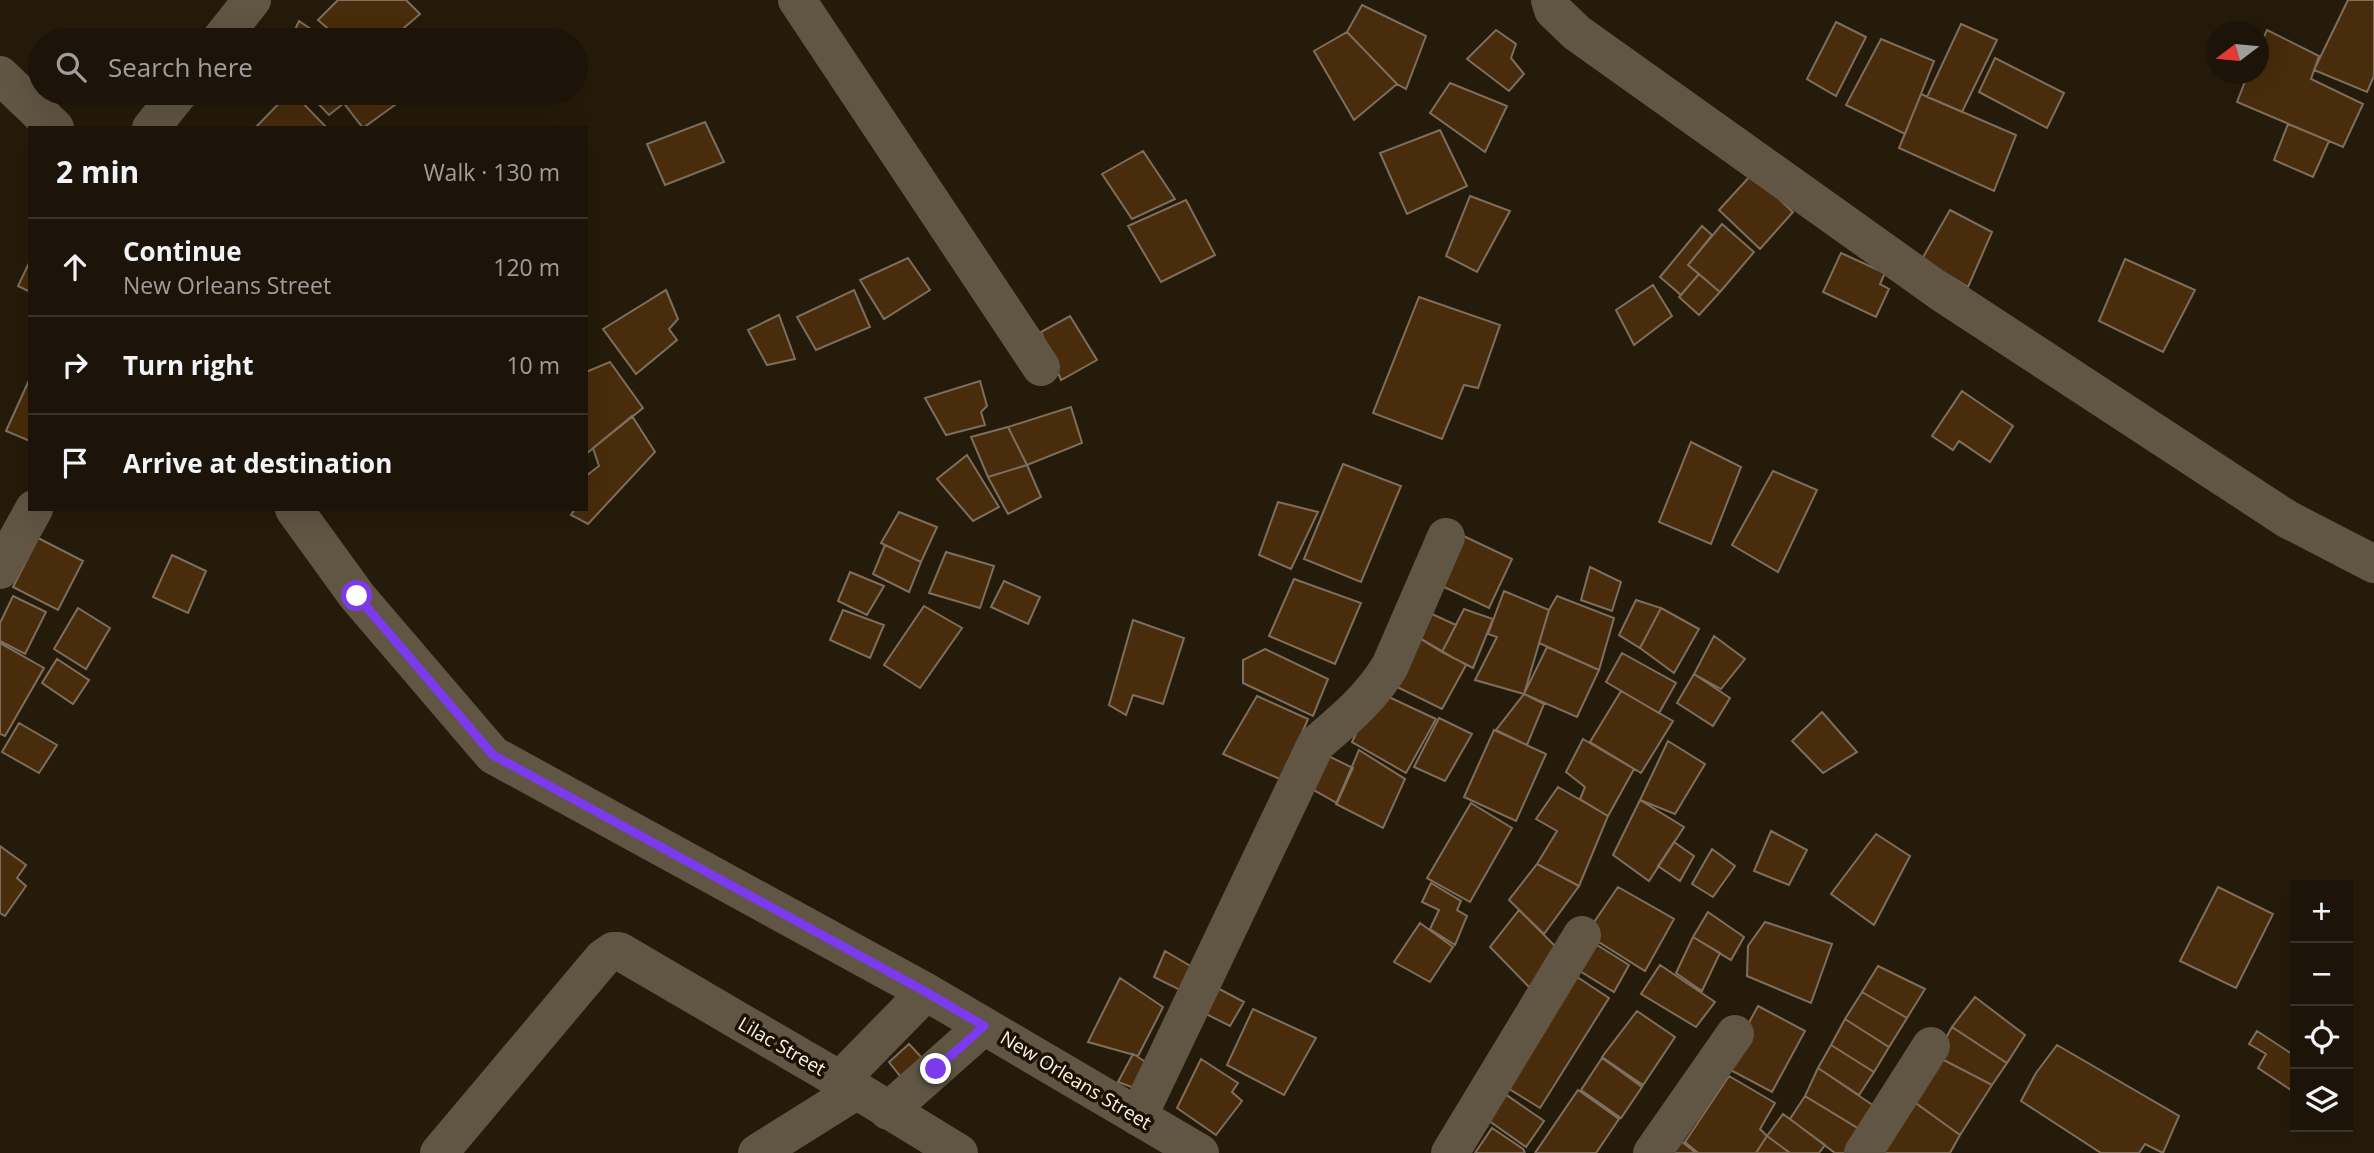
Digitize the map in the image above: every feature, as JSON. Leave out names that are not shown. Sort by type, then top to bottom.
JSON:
[{"type":"street","points":[[230,28],[252,0]]},
{"type":"street","points":[[797,0],[1041,367]]},
{"type":"street","points":[[1550,0],[1553,10],[1577,33],[1942,293],[2287,519],[2374,564]]},
{"type":"street","points":[[0,75],[28,102]]},
{"type":"street","points":[[31,105],[53,126]]},
{"type":"street","points":[[153,126],[169,105]]},
{"type":"street","points":[[0,570],[33,511]]},
{"type":"street","name":"New Orleans Street","points":[[295,511],[357,596],[493,755],[926,992],[1200,1153]]},
{"type":"street","points":[[1138,1117],[1316,744],[1364,702],[1380,683],[1390,666],[1446,537]]},
{"type":"street","points":[[1450,1153],[1582,935]]},
{"type":"street","name":"Lilac Street","points":[[439,1153],[603,958],[613,951],[625,953],[959,1153]]},
{"type":"street","points":[[757,1153],[848,1085],[926,992]]},
{"type":"street","points":[[888,1111],[984,1026]]},
{"type":"street","points":[[1652,1153],[1735,1034]]},
{"type":"street","points":[[1863,1153],[1931,1046]]},
{"type":"building","points":[[338,0],[406,0],[420,14],[404,28],[327,28],[318,20]]},
{"type":"building","points":[[2348,0],[2374,0],[2374,76],[2367,92],[2314,70]]},
{"type":"building","points":[[1362,5],[1426,36],[1406,89],[1397,84],[1347,32]]},
{"type":"building","points":[[299,21],[309,28],[296,28]]},
{"type":"building","points":[[1836,22],[1866,37],[1836,96],[1807,79]]},
{"type":"building","points":[[1961,24],[1997,40],[1962,112],[1927,97]]},
{"type":"building","points":[[1496,30],[1516,44],[1511,58],[1524,74],[1509,91],[1467,59]]},
{"type":"building","points":[[2269,31],[2319,56],[2311,79],[2363,104],[2343,147],[2237,102],[2244,84],[2269,84]]},
{"type":"building","points":[[1347,32],[1397,84],[1354,120],[1314,51]]},
{"type":"building","points":[[1881,39],[1934,61],[1905,134],[1846,105]]},
{"type":"building","points":[[1995,58],[2064,93],[2047,128],[1979,92]]},
{"type":"building","points":[[1450,83],[1507,106],[1485,152],[1430,113]]},
{"type":"building","points":[[1921,94],[2016,135],[1994,191],[1899,148]]},
{"type":"building","points":[[277,105],[305,105],[325,126],[257,126]]},
{"type":"building","points":[[319,105],[342,105],[329,115]]},
{"type":"building","points":[[345,105],[395,105],[366,126],[361,126]]},
{"type":"building","points":[[705,122],[724,162],[665,185],[647,144]]},
{"type":"building","points":[[2288,124],[2329,141],[2313,177],[2274,160]]},
{"type":"building","points":[[1440,130],[1467,186],[1407,214],[1380,153]]},
{"type":"building","points":[[1143,151],[1175,199],[1132,219],[1102,174]]},
{"type":"building","points":[[1752,174],[1793,212],[1760,249],[1719,210]]},
{"type":"building","points":[[1470,196],[1510,211],[1477,272],[1446,256]]},
{"type":"building","points":[[1186,200],[1215,255],[1161,282],[1128,226]]},
{"type":"building","points":[[1950,210],[1992,232],[1968,287],[1922,259]]},
{"type":"building","points":[[1722,224],[1754,252],[1720,292],[1688,265]]},
{"type":"building","points":[[1702,226],[1712,235],[1688,265],[1699,274],[1681,295],[1660,277]]},
{"type":"building","points":[[1841,253],[1885,273],[1880,284],[1889,289],[1876,317],[1823,292]]},
{"type":"building","points":[[908,258],[930,290],[884,319],[860,280]]},
{"type":"building","points":[[2125,259],[2195,290],[2163,352],[2099,321]]},
{"type":"building","points":[[28,265],[28,291],[18,286]]},
{"type":"building","points":[[1699,274],[1720,292],[1699,315],[1679,297]]},
{"type":"building","points":[[1653,285],[1672,316],[1634,345],[1616,310]]},
{"type":"building","points":[[666,290],[678,319],[669,329],[677,340],[636,374],[603,329]]},
{"type":"building","points":[[854,290],[870,327],[816,350],[797,317]]},
{"type":"building","points":[[1419,297],[1500,325],[1478,388],[1464,385],[1442,439],[1373,413]]},
{"type":"building","points":[[779,315],[795,359],[767,365],[748,330]]},
{"type":"building","points":[[1070,316],[1097,360],[1061,380],[1041,332]]},
{"type":"building","points":[[610,362],[643,408],[588,452],[588,371]]},
{"type":"building","points":[[980,381],[987,406],[981,412],[985,425],[946,435],[925,398]]},
{"type":"building","points":[[28,382],[28,440],[6,431]]},
{"type":"building","points":[[1962,391],[2013,426],[1990,462],[1959,441],[1953,450],[1932,436]]},
{"type":"building","points":[[1071,407],[1082,443],[1027,465],[1008,427]]},
{"type":"building","points":[[632,416],[655,452],[588,524],[571,515],[574,511],[588,511],[588,474],[599,466],[593,448]]},
{"type":"building","points":[[1008,427],[1027,465],[988,477],[971,437]]},
{"type":"building","points":[[1691,442],[1741,467],[1711,544],[1659,522]]},
{"type":"building","points":[[967,455],[999,507],[973,521],[937,479]]},
{"type":"building","points":[[1343,464],[1401,486],[1361,582],[1304,559]]},
{"type":"building","points":[[1027,465],[1041,497],[1008,514],[988,477]]},
{"type":"building","points":[[1773,471],[1817,490],[1778,572],[1732,545]]},
{"type":"building","points":[[1278,502],[1318,512],[1291,569],[1259,555]]},
{"type":"building","points":[[899,512],[937,527],[921,562],[881,543]]},
{"type":"building","points":[[1453,531],[1512,559],[1489,608],[1429,580]]},
{"type":"building","points":[[38,538],[83,561],[58,610],[13,587]]},
{"type":"building","points":[[885,545],[921,562],[909,592],[873,574]]},
{"type":"building","points":[[946,552],[994,566],[980,608],[929,593]]},
{"type":"building","points":[[172,555],[206,571],[188,613],[153,597]]},
{"type":"building","points":[[1590,567],[1621,582],[1612,611],[1581,600]]},
{"type":"building","points":[[850,572],[884,586],[867,615],[838,601]]},
{"type":"building","points":[[1294,579],[1361,603],[1335,664],[1269,636]]},
{"type":"building","points":[[1004,581],[1040,597],[1028,624],[991,607]]},
{"type":"building","points":[[1504,591],[1549,610],[1524,694],[1475,680],[1497,637],[1488,634]]},
{"type":"building","points":[[13,596],[46,612],[25,654],[0,641],[0,623]]},
{"type":"building","points":[[1557,596],[1614,618],[1599,670],[1539,643],[1549,610]]},
{"type":"building","points":[[1636,600],[1661,608],[1640,648],[1619,635]]},
{"type":"building","points":[[924,606],[962,628],[920,688],[884,665]]},
{"type":"building","points":[[78,608],[110,628],[86,669],[54,649]]},
{"type":"building","points":[[1661,608],[1699,629],[1674,673],[1640,648]]},
{"type":"building","points":[[1421,609],[1456,625],[1442,652],[1413,634]]},
{"type":"building","points":[[1464,609],[1493,619],[1473,668],[1442,652]]},
{"type":"building","points":[[843,610],[884,625],[870,658],[830,640]]},
{"type":"building","points":[[1133,620],[1184,638],[1163,704],[1133,695],[1126,715],[1109,705]]},
{"type":"building","points":[[1413,634],[1466,665],[1442,709],[1391,684]]},
{"type":"building","points":[[1714,636],[1745,659],[1721,689],[1694,674]]},
{"type":"building","points":[[0,643],[44,668],[5,736],[0,734]]},
{"type":"building","points":[[1547,647],[1599,670],[1577,717],[1524,694]]},
{"type":"building","points":[[1265,649],[1328,679],[1313,716],[1243,683],[1243,660]]},
{"type":"building","points":[[1622,653],[1676,683],[1659,713],[1606,682]]},
{"type":"building","points":[[57,659],[89,680],[73,704],[42,683]]},
{"type":"building","points":[[1694,674],[1730,698],[1713,726],[1677,703]]},
{"type":"building","points":[[1376,691],[1436,719],[1406,773],[1352,742]]},
{"type":"building","points":[[1621,691],[1673,721],[1641,773],[1590,742]]},
{"type":"building","points":[[1524,694],[1544,704],[1527,745],[1496,730]]},
{"type":"building","points":[[1257,696],[1308,719],[1282,780],[1223,754]]},
{"type":"building","points":[[1822,712],[1857,752],[1823,773],[1792,741]]},
{"type":"building","points":[[1439,718],[1472,734],[1445,781],[1414,767]]},
{"type":"building","points":[[19,723],[57,745],[39,773],[2,752]]},
{"type":"building","points":[[1494,730],[1546,754],[1516,821],[1464,797]]},
{"type":"building","points":[[1583,739],[1634,769],[1608,816],[1580,799],[1585,787],[1566,772]]},
{"type":"building","points":[[1668,741],[1705,764],[1675,814],[1640,800]]},
{"type":"building","points":[[1359,750],[1405,779],[1383,828],[1336,804]]},
{"type":"building","points":[[1318,751],[1353,768],[1337,803],[1303,784]]},
{"type":"building","points":[[1558,787],[1608,816],[1579,886],[1537,864],[1557,831],[1536,819]]},
{"type":"building","points":[[1640,800],[1684,827],[1649,881],[1613,855]]},
{"type":"building","points":[[1471,803],[1512,828],[1470,902],[1427,878]]},
{"type":"building","points":[[1771,831],[1807,850],[1789,885],[1754,871]]},
{"type":"building","points":[[1876,834],[1910,856],[1874,925],[1831,894]]},
{"type":"building","points":[[1674,842],[1694,856],[1680,881],[1658,866]]},
{"type":"building","points":[[0,846],[26,865],[17,878],[26,886],[5,916],[0,913]]},
{"type":"building","points":[[1712,849],[1735,866],[1713,897],[1692,884]]},
{"type":"building","points":[[1537,864],[1579,886],[1544,934],[1509,900]]},
{"type":"building","points":[[1431,883],[1461,901],[1457,910],[1467,916],[1455,945],[1430,929],[1439,910],[1422,902]]},
{"type":"building","points":[[1618,887],[1674,919],[1645,971],[1586,934]]},
{"type":"building","points":[[2218,887],[2273,914],[2236,988],[2180,961]]},
{"type":"building","points":[[1519,910],[1562,953],[1529,987],[1490,947]]},
{"type":"building","points":[[1708,912],[1744,937],[1731,960],[1693,937]]},
{"type":"building","points":[[1765,922],[1832,944],[1811,1003],[1747,976],[1748,946]]},
{"type":"building","points":[[1420,923],[1453,947],[1430,982],[1394,962]]},
{"type":"building","points":[[1693,937],[1720,953],[1702,991],[1676,973]]},
{"type":"building","points":[[1586,938],[1629,965],[1614,992],[1570,965]]},
{"type":"building","points":[[1165,951],[1197,970],[1186,993],[1154,977]]},
{"type":"building","points":[[1660,965],[1715,1002],[1696,1027],[1641,994]]},
{"type":"building","points":[[1878,966],[1925,989],[1907,1018],[1862,992]]},
{"type":"building","points":[[1568,971],[1609,998],[1540,1108],[1498,1082]]},
{"type":"building","points":[[1120,978],[1163,1007],[1138,1056],[1088,1042]]},
{"type":"building","points":[[1206,982],[1244,1002],[1230,1026],[1194,1008]]},
{"type":"building","points":[[1862,992],[1907,1018],[1889,1047],[1845,1019]]},
{"type":"building","points":[[1975,997],[2025,1035],[2007,1063],[1952,1027]]},
{"type":"building","points":[[1758,1006],[1805,1031],[1772,1092],[1725,1067]]},
{"type":"building","points":[[1253,1009],[1316,1038],[1284,1095],[1227,1065]]},
{"type":"building","points":[[1637,1011],[1675,1037],[1643,1085],[1602,1057]]},
{"type":"building","points":[[1845,1019],[1889,1047],[1874,1072],[1831,1045]]},
{"type":"building","points":[[1952,1027],[2007,1063],[1992,1085],[1936,1056]]},
{"type":"building","points":[[2257,1031],[2290,1053],[2290,1089],[2258,1068],[2266,1054],[2249,1044]]},
{"type":"building","points":[[909,1044],[923,1059],[901,1077],[889,1062]]},
{"type":"building","points":[[1831,1045],[1874,1072],[1859,1095],[1818,1068]]},
{"type":"building","points":[[2057,1045],[2179,1116],[2163,1153],[2145,1144],[2139,1153],[2101,1153],[2021,1101],[2036,1073]]},
{"type":"building","points":[[1133,1054],[1152,1066],[1137,1089],[1118,1082]]},
{"type":"building","points":[[1936,1056],[1992,1085],[1960,1135],[1906,1096]]},
{"type":"building","points":[[1602,1058],[1642,1087],[1621,1118],[1581,1090]]},
{"type":"building","points":[[1201,1059],[1238,1083],[1232,1092],[1242,1101],[1216,1135],[1177,1108]]},
{"type":"building","points":[[1818,1068],[1874,1106],[1861,1130],[1805,1096]]},
{"type":"building","points":[[1729,1076],[1775,1103],[1760,1129],[1767,1136],[1756,1153],[1698,1153],[1685,1142]]},
{"type":"building","points":[[1495,1087],[1544,1121],[1526,1147],[1478,1113]]},
{"type":"building","points":[[1578,1090],[1619,1119],[1596,1153],[1535,1153]]},
{"type":"building","points":[[1805,1096],[1861,1130],[1844,1153],[1835,1153],[1790,1119]]},
{"type":"building","points":[[1906,1096],[1960,1135],[1950,1153],[1877,1153]]},
{"type":"building","points":[[1783,1114],[1825,1145],[1819,1153],[1790,1153],[1767,1136]]},
{"type":"building","points":[[1492,1128],[1523,1149],[1525,1153],[1475,1153]]},
{"type":"building","points":[[1767,1136],[1790,1153],[1756,1153]]},
{"type":"building","points":[[1676,1137],[1696,1153],[1664,1153]]},
{"type":"route","points":[[357,596],[493,755],[984,1026],[936,1069]]}]
